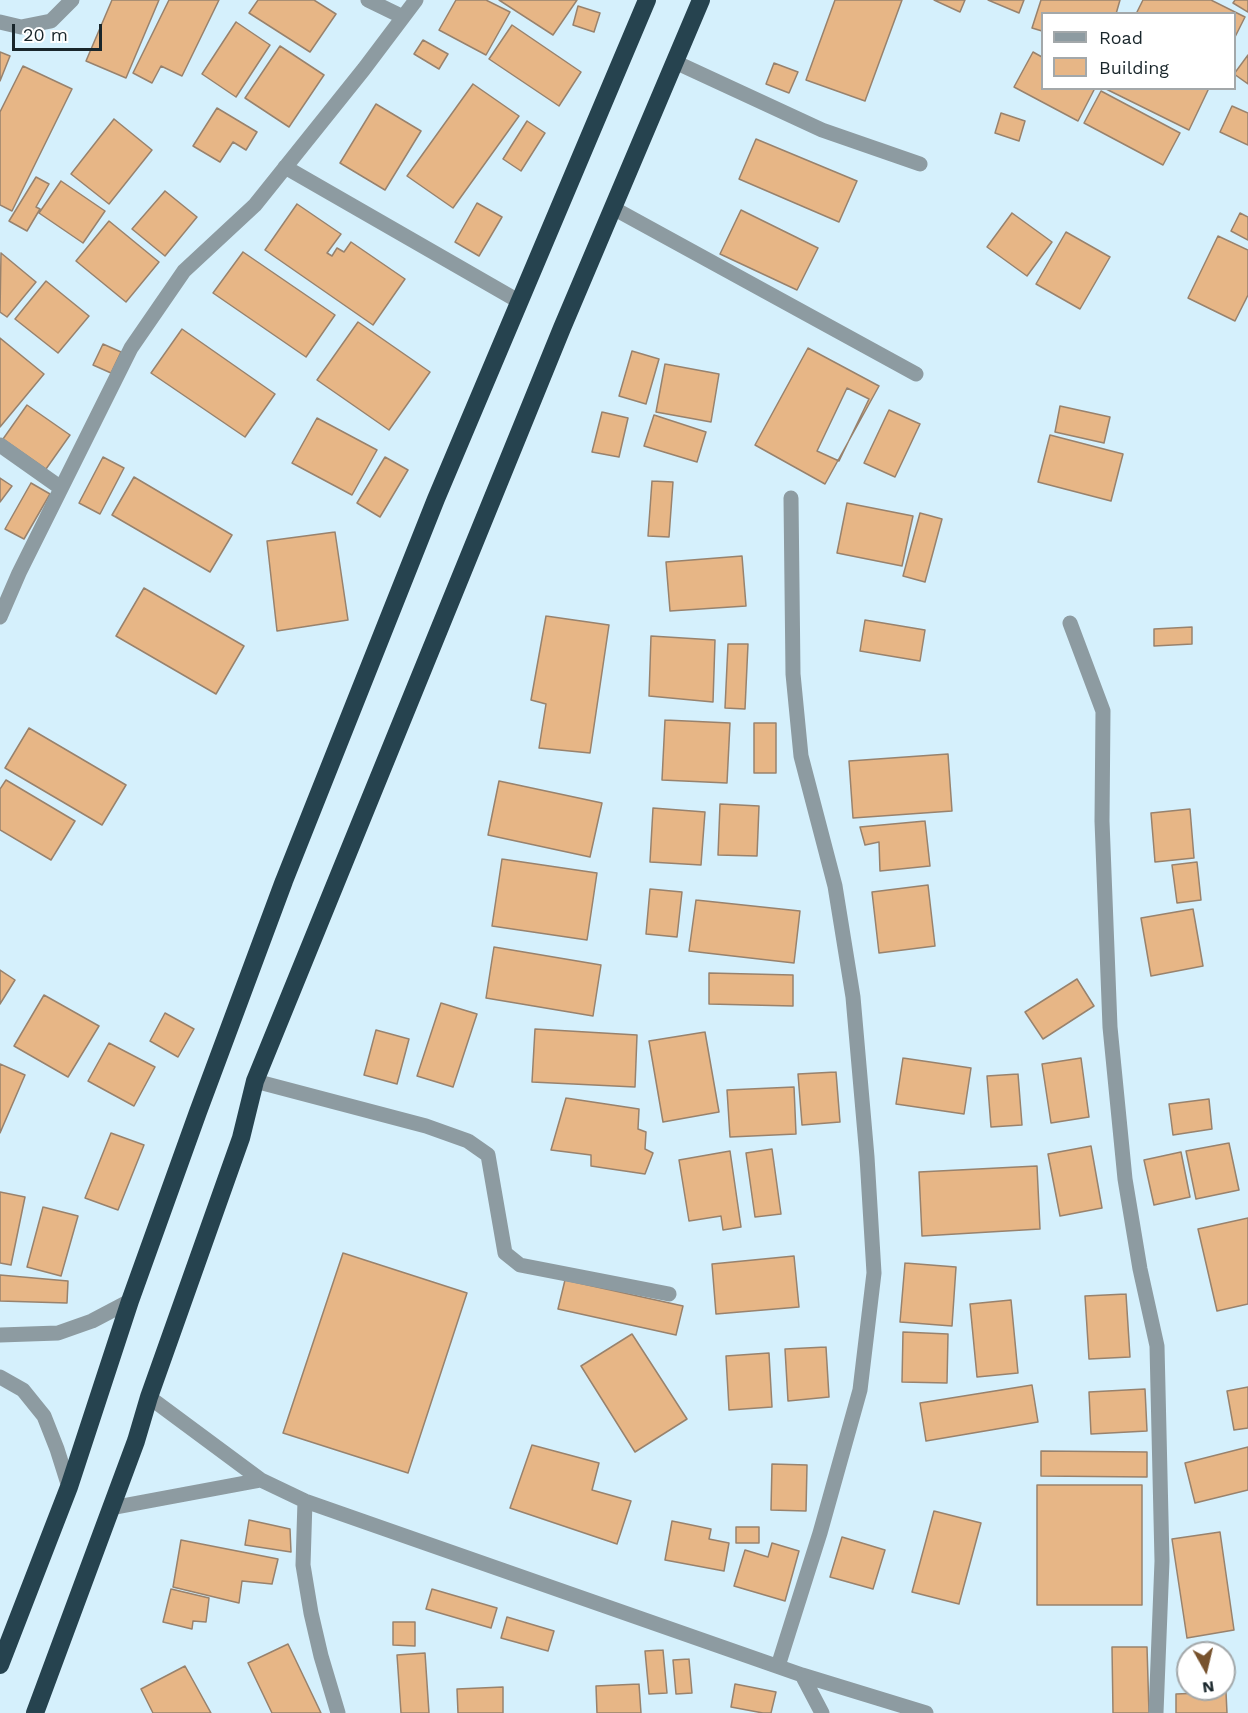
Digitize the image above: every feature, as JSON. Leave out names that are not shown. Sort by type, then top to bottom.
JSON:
[{"type":"highway","points":[[0,1665],[69,1487],[130,1302],[284,881],[436,499],[647,0]]},
{"type":"highway","points":[[35,1713],[136,1441],[149,1397],[241,1138],[255,1081],[613,207],[701,0]]},
{"type":"street","points":[[0,22],[21,27],[51,21],[72,0]]},
{"type":"street","points":[[368,0],[403,17]]},
{"type":"street","points":[[0,617],[19,573],[131,348],[184,271],[255,205],[416,0]]},
{"type":"street","points":[[675,62],[822,130],[920,164]]},
{"type":"street","points":[[285,167],[520,302]]},
{"type":"street","points":[[613,207],[916,374]]},
{"type":"street","points":[[0,445],[61,488]]},
{"type":"street","points":[[778,1666],[820,1533],[860,1390],[874,1273],[867,1157],[853,997],[835,886],[801,756],[794,674],[791,498]]},
{"type":"street","points":[[1070,623],[1103,711],[1102,820],[1110,1027],[1125,1179],[1140,1269],[1157,1346],[1162,1561],[1156,1713]]},
{"type":"street","points":[[255,1081],[426,1126],[468,1141],[488,1155],[505,1253],[520,1265],[669,1294]]},
{"type":"street","points":[[0,1335],[58,1333],[92,1321],[130,1302]]},
{"type":"street","points":[[0,1377],[23,1390],[44,1416],[69,1487]]},
{"type":"street","points":[[149,1397],[261,1480],[305,1501],[802,1675],[926,1713]]},
{"type":"street","points":[[111,1508],[261,1480]]},
{"type":"street","points":[[305,1501],[303,1565],[321,1656],[338,1713]]},
{"type":"street","points":[[802,1675],[822,1713]]},
{"type":"building","points":[[112,0],[159,0],[126,78],[86,61]]},
{"type":"building","points":[[169,0],[219,0],[182,76],[161,66],[152,83],[133,73]]},
{"type":"building","points":[[258,0],[314,0],[336,14],[310,52],[249,13]]},
{"type":"building","points":[[456,0],[486,0],[510,12],[486,55],[439,30]]},
{"type":"building","points":[[499,0],[577,0],[553,35]]},
{"type":"building","points":[[835,0],[902,0],[865,101],[806,80]]},
{"type":"building","points":[[934,0],[965,0],[960,12]]},
{"type":"building","points":[[988,0],[1024,0],[1019,13]]},
{"type":"building","points":[[1041,0],[1120,0],[1117,12],[1041,12],[1041,31],[1032,28]]},
{"type":"building","points":[[1143,0],[1211,0],[1235,12],[1137,12]]},
{"type":"building","points":[[1235,0],[1248,0],[1248,12],[1233,3]]},
{"type":"building","points":[[578,6],[600,13],[594,32],[573,25]]},
{"type":"building","points":[[1236,12],[1245,17],[1236,35]]},
{"type":"building","points":[[236,22],[270,45],[236,97],[202,74]]},
{"type":"building","points":[[512,25],[581,72],[559,106],[489,59]]},
{"type":"building","points":[[423,40],[448,54],[439,69],[414,54]]},
{"type":"building","points":[[280,46],[324,75],[289,127],[245,98]]},
{"type":"building","points":[[0,52],[10,56],[0,81]]},
{"type":"building","points":[[1033,52],[1041,56],[1041,90],[1094,90],[1078,121],[1014,87]]},
{"type":"building","points":[[1248,55],[1248,84],[1236,75],[1236,71]]},
{"type":"building","points":[[774,63],[798,72],[789,93],[766,84]]},
{"type":"building","points":[[23,66],[72,89],[12,211],[0,205],[0,112]]},
{"type":"building","points":[[473,84],[519,116],[453,208],[407,176]]},
{"type":"building","points":[[1108,90],[1208,90],[1189,130]]},
{"type":"building","points":[[1101,91],[1180,133],[1163,165],[1084,123]]},
{"type":"building","points":[[376,104],[421,131],[385,190],[340,163]]},
{"type":"building","points":[[1232,106],[1248,113],[1248,145],[1220,132]]},
{"type":"building","points":[[217,108],[257,132],[246,150],[233,142],[220,162],[193,146]]},
{"type":"building","points":[[1001,113],[1025,121],[1019,141],[995,133]]},
{"type":"building","points":[[114,119],[152,150],[109,204],[71,174]]},
{"type":"building","points":[[527,121],[545,133],[521,171],[503,159]]},
{"type":"building","points":[[756,139],[857,181],[839,222],[739,179]]},
{"type":"building","points":[[36,177],[49,184],[36,207],[40,209],[27,231],[9,221]]},
{"type":"building","points":[[61,181],[105,211],[83,243],[39,213]]},
{"type":"building","points":[[165,191],[197,217],[165,256],[132,229]]},
{"type":"building","points":[[477,203],[502,217],[479,256],[455,242]]},
{"type":"building","points":[[297,204],[341,234],[327,253],[332,256],[337,248],[344,252],[351,242],[405,279],[373,325],[265,250]]},
{"type":"building","points":[[741,210],[818,248],[797,290],[720,254]]},
{"type":"building","points":[[1012,213],[1052,242],[1027,276],[987,247]]},
{"type":"building","points":[[1240,213],[1248,217],[1248,240],[1231,231]]},
{"type":"building","points":[[109,221],[159,262],[126,302],[76,261]]},
{"type":"building","points":[[1066,232],[1110,257],[1080,309],[1036,284]]},
{"type":"building","points":[[1218,236],[1248,250],[1248,295],[1235,321],[1188,298]]},
{"type":"building","points":[[243,252],[335,315],[306,357],[213,293]]},
{"type":"building","points":[[1,253],[36,282],[7,317],[0,312]]},
{"type":"building","points":[[46,281],[89,316],[58,353],[15,319]]},
{"type":"building","points":[[358,322],[430,372],[389,430],[317,380]]},
{"type":"building","points":[[182,329],[275,394],[245,437],[151,373]]},
{"type":"building","points":[[0,338],[44,374],[0,427]]},
{"type":"building","points":[[103,344],[121,352],[111,373],[93,365]]},
{"type":"building","points":[[808,348],[879,386],[825,484],[755,445]]},
{"type":"building","points":[[632,351],[659,359],[646,404],[619,396]]},
{"type":"building","points":[[665,364],[719,374],[711,422],[656,412]]},
{"type":"building","points":[[847,388],[869,399],[839,461],[817,451]]},
{"type":"building","points":[[27,405],[70,435],[46,469],[3,439]]},
{"type":"building","points":[[1060,406],[1110,417],[1104,443],[1055,432]]},
{"type":"building","points":[[889,410],[920,424],[895,477],[864,463]]},
{"type":"building","points":[[602,412],[628,418],[619,457],[592,452]]},
{"type":"building","points":[[654,415],[706,432],[697,462],[644,446]]},
{"type":"building","points":[[317,418],[377,450],[352,495],[292,463]]},
{"type":"building","points":[[1050,435],[1123,454],[1111,501],[1038,482]]},
{"type":"building","points":[[103,457],[124,468],[100,514],[79,503]]},
{"type":"building","points":[[385,457],[408,470],[380,517],[357,503]]},
{"type":"building","points":[[134,477],[232,535],[210,572],[112,515]]},
{"type":"building","points":[[0,478],[12,486],[0,502]]},
{"type":"building","points":[[652,481],[673,482],[669,537],[648,536]]},
{"type":"building","points":[[31,483],[50,494],[24,539],[5,529]]},
{"type":"building","points":[[847,503],[913,516],[902,566],[837,553]]},
{"type":"building","points":[[920,513],[942,519],[925,582],[903,576]]},
{"type":"building","points":[[335,532],[348,620],[277,631],[267,541]]},
{"type":"building","points":[[742,556],[746,606],[670,611],[666,562]]},
{"type":"building","points":[[144,588],[244,646],[216,694],[116,636]]},
{"type":"building","points":[[546,616],[609,625],[590,753],[539,748],[546,704],[531,700]]},
{"type":"building","points":[[865,620],[925,630],[920,661],[860,651]]},
{"type":"building","points":[[1192,627],[1192,644],[1154,646],[1154,629]]},
{"type":"building","points":[[651,636],[715,640],[713,702],[649,696]]},
{"type":"building","points":[[728,644],[748,644],[745,709],[725,708]]},
{"type":"building","points":[[665,720],[730,723],[727,783],[662,780]]},
{"type":"building","points":[[754,723],[776,723],[776,773],[754,773]]},
{"type":"building","points":[[29,728],[126,785],[102,825],[5,768]]},
{"type":"building","points":[[948,754],[952,811],[853,818],[849,761]]},
{"type":"building","points":[[6,780],[75,821],[51,860],[0,830],[0,789]]},
{"type":"building","points":[[499,781],[602,803],[590,857],[488,835]]},
{"type":"building","points":[[720,804],[759,806],[757,856],[718,855]]},
{"type":"building","points":[[653,808],[705,812],[701,865],[650,862]]},
{"type":"building","points":[[1190,809],[1194,858],[1155,862],[1151,813]]},
{"type":"building","points":[[925,821],[930,866],[880,871],[879,842],[865,845],[860,827]]},
{"type":"building","points":[[502,859],[597,873],[587,940],[492,926]]},
{"type":"building","points":[[1197,862],[1201,900],[1177,903],[1172,865]]},
{"type":"building","points":[[928,885],[935,946],[879,953],[872,892]]},
{"type":"building","points":[[650,889],[682,892],[677,937],[646,934]]},
{"type":"building","points":[[696,900],[800,911],[794,963],[689,951]]},
{"type":"building","points":[[1193,909],[1203,966],[1151,976],[1141,918]]},
{"type":"building","points":[[494,947],[601,965],[593,1016],[486,998]]},
{"type":"building","points":[[0,970],[15,980],[0,1004]]},
{"type":"building","points":[[709,973],[793,975],[793,1006],[709,1004]]},
{"type":"building","points":[[1077,979],[1094,1006],[1043,1039],[1025,1012]]},
{"type":"building","points":[[44,995],[99,1026],[68,1077],[14,1046]]},
{"type":"building","points":[[441,1003],[477,1014],[453,1087],[417,1076]]},
{"type":"building","points":[[165,1013],[194,1029],[178,1057],[150,1041]]},
{"type":"building","points":[[535,1029],[637,1035],[635,1087],[532,1082]]},
{"type":"building","points":[[376,1030],[409,1039],[397,1084],[364,1075]]},
{"type":"building","points":[[705,1032],[719,1112],[663,1122],[649,1041]]},
{"type":"building","points":[[109,1043],[155,1067],[134,1106],[88,1081]]},
{"type":"building","points":[[903,1058],[971,1068],[964,1114],[896,1104]]},
{"type":"building","points":[[1081,1058],[1089,1117],[1051,1123],[1042,1064]]},
{"type":"building","points":[[0,1064],[25,1075],[0,1133]]},
{"type":"building","points":[[836,1072],[840,1122],[802,1125],[798,1074]]},
{"type":"building","points":[[1018,1074],[1022,1125],[991,1127],[987,1076]]},
{"type":"building","points":[[794,1087],[796,1134],[730,1137],[727,1090]]},
{"type":"building","points":[[566,1098],[639,1109],[638,1129],[646,1132],[645,1149],[653,1153],[645,1174],[591,1166],[591,1155],[551,1150]]},
{"type":"building","points":[[1209,1099],[1212,1129],[1173,1135],[1169,1104]]},
{"type":"building","points":[[111,1133],[144,1145],[118,1210],[85,1198]]},
{"type":"building","points":[[1229,1143],[1239,1190],[1196,1199],[1186,1151]]},
{"type":"building","points":[[1091,1146],[1102,1208],[1060,1216],[1048,1154]]},
{"type":"building","points":[[772,1149],[781,1214],[755,1217],[746,1153]]},
{"type":"building","points":[[730,1151],[741,1227],[723,1230],[721,1216],[689,1221],[679,1160]]},
{"type":"building","points":[[1181,1152],[1190,1197],[1154,1205],[1144,1160]]},
{"type":"building","points":[[1037,1166],[1040,1229],[922,1236],[919,1172]]},
{"type":"building","points":[[0,1192],[25,1197],[11,1265],[0,1263]]},
{"type":"building","points":[[43,1207],[78,1216],[61,1276],[27,1267]]},
{"type":"building","points":[[1248,1218],[1248,1304],[1217,1311],[1198,1229]]},
{"type":"building","points":[[343,1253],[467,1293],[408,1473],[283,1433]]},
{"type":"building","points":[[794,1256],[799,1307],[716,1314],[712,1264]]},
{"type":"building","points":[[905,1263],[956,1267],[952,1326],[900,1322]]},
{"type":"building","points":[[0,1275],[68,1281],[67,1303],[0,1301]]},
{"type":"building","points":[[565,1280],[683,1306],[676,1335],[558,1309]]},
{"type":"building","points":[[1126,1294],[1130,1357],[1089,1359],[1085,1296]]},
{"type":"building","points":[[1011,1300],[1018,1373],[977,1377],[970,1304]]},
{"type":"building","points":[[903,1332],[948,1334],[947,1383],[902,1382]]},
{"type":"building","points":[[632,1334],[687,1419],[635,1452],[581,1366]]},
{"type":"building","points":[[826,1347],[829,1397],[788,1401],[785,1349]]},
{"type":"building","points":[[769,1353],[772,1407],[729,1410],[726,1356]]},
{"type":"building","points":[[1032,1385],[1038,1422],[926,1441],[920,1403]]},
{"type":"building","points":[[1248,1387],[1248,1428],[1234,1430],[1227,1391]]},
{"type":"building","points":[[1145,1389],[1147,1431],[1091,1434],[1089,1392]]},
{"type":"building","points":[[532,1445],[599,1463],[592,1490],[631,1501],[617,1544],[510,1508]]},
{"type":"building","points":[[1248,1447],[1248,1490],[1195,1503],[1185,1463]]},
{"type":"building","points":[[1041,1451],[1147,1452],[1147,1477],[1041,1476]]},
{"type":"building","points":[[772,1464],[807,1465],[806,1511],[771,1510]]},
{"type":"building","points":[[1037,1485],[1142,1485],[1142,1605],[1037,1605]]},
{"type":"building","points":[[934,1511],[981,1523],[959,1604],[912,1592]]},
{"type":"building","points":[[249,1520],[290,1529],[291,1552],[245,1545]]},
{"type":"building","points":[[672,1521],[711,1529],[709,1539],[729,1543],[724,1571],[665,1560]]},
{"type":"building","points":[[736,1527],[759,1527],[759,1543],[736,1543]]},
{"type":"building","points":[[1220,1532],[1234,1630],[1187,1638],[1172,1539]]},
{"type":"building","points":[[842,1537],[885,1550],[873,1589],[830,1577]]},
{"type":"building","points":[[181,1540],[278,1559],[272,1584],[242,1581],[239,1603],[173,1587]]},
{"type":"building","points":[[772,1543],[799,1551],[785,1601],[734,1586],[745,1550],[768,1557]]},
{"type":"building","points":[[171,1589],[209,1598],[206,1622],[193,1621],[192,1629],[163,1622]]},
{"type":"building","points":[[432,1589],[497,1608],[491,1628],[426,1609]]},
{"type":"building","points":[[507,1617],[554,1631],[548,1651],[501,1638]]},
{"type":"building","points":[[393,1622],[415,1622],[415,1646],[393,1645]]},
{"type":"building","points":[[288,1644],[321,1713],[272,1713],[248,1663]]},
{"type":"building","points":[[1112,1647],[1147,1647],[1149,1713],[1113,1713]]},
{"type":"building","points":[[663,1650],[667,1693],[649,1694],[645,1651]]},
{"type":"building","points":[[425,1653],[429,1713],[401,1713],[397,1655]]},
{"type":"building","points":[[689,1659],[692,1693],[676,1694],[673,1660]]},
{"type":"building","points":[[185,1666],[211,1713],[153,1713],[141,1689]]},
{"type":"building","points":[[639,1684],[641,1713],[597,1713],[596,1686]]},
{"type":"building","points":[[735,1684],[776,1692],[771,1713],[731,1707]]},
{"type":"building","points":[[503,1687],[503,1713],[458,1713],[457,1689]]},
{"type":"building","points":[[1176,1701],[1226,1701],[1227,1713],[1176,1713]]}]
